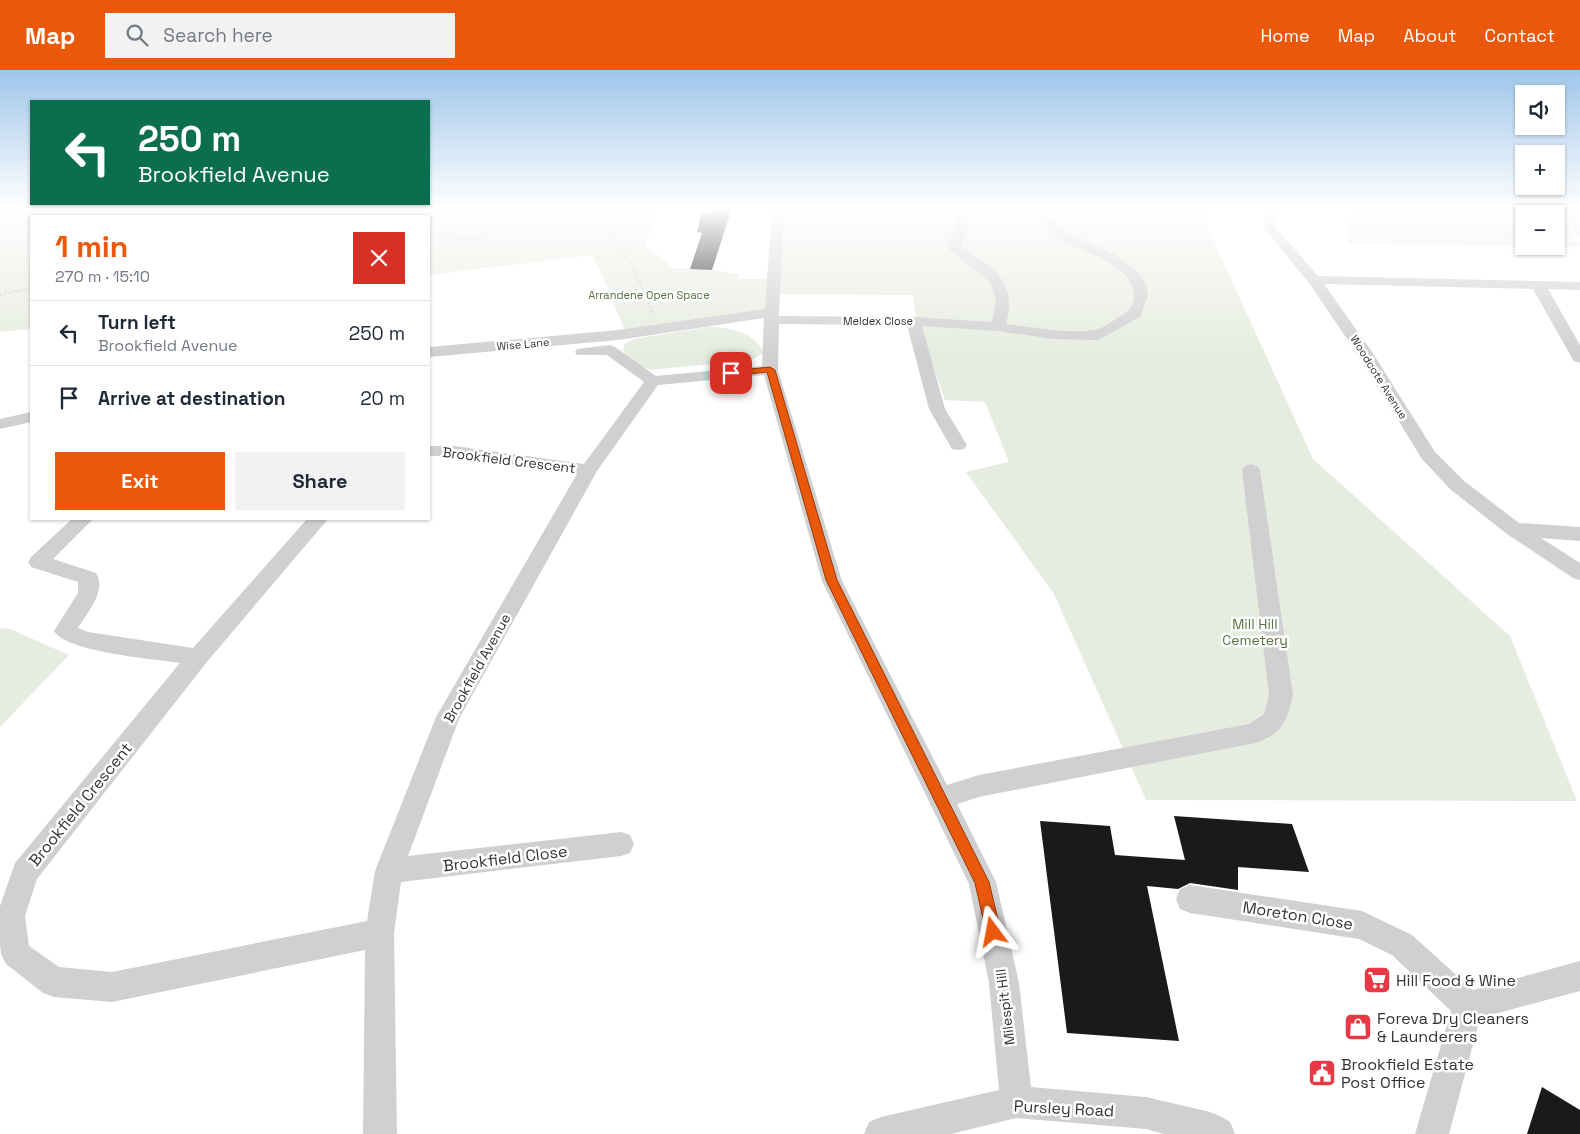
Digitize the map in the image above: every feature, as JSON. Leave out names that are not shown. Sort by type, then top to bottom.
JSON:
[{"type":"street","name":"Milespit Hill","points":[[775,258],[770,370],[832,580],[982,882],[1004,983],[1016,1102]]},
{"type":"street","points":[[968,258],[980,266],[1002,288],[1004,310],[991,327]]},
{"type":"street","name":"Meldex Close","points":[[772,324],[914,321],[1053,334],[1098,335],[1135,314],[1142,298],[1140,286],[1124,266],[1109,258]]},
{"type":"street","name":"Woodcote Avenue","points":[[1295,258],[1314,280],[1364,352],[1428,455],[1457,485],[1514,529],[1580,572]]},
{"type":"street","points":[[1314,280],[1580,286]]},
{"type":"street","points":[[1538,285],[1580,358]]},
{"type":"street","name":"Wise Lane","points":[[430,352],[618,335],[728,320],[772,324]]},
{"type":"street","points":[[728,320],[772,324]]},
{"type":"street","points":[[914,321],[937,409],[958,445]]},
{"type":"street","points":[[618,335],[610,350],[653,381],[770,370]]},
{"type":"street","name":"Wise Lane","points":[[430,367],[610,350]]},
{"type":"street","name":"Brookfield Avenue","points":[[380,1134],[380,933],[389,871],[448,717],[589,470],[653,381]]},
{"type":"street","points":[[0,424],[30,416]]},
{"type":"street","name":"Brookfield Crescent","points":[[430,451],[455,451],[589,470]]},
{"type":"street","points":[[940,798],[979,786],[1255,733],[1274,720],[1281,695],[1251,470]]},
{"type":"street","points":[[82,520],[38,562],[89,578],[88,593],[65,631],[84,640],[198,657]]},
{"type":"street","name":"Brookfield Crescent","points":[[317,520],[198,657],[25,872],[11,916],[16,954],[54,982],[112,987],[380,933]]},
{"type":"street","points":[[1514,529],[1580,534]]},
{"type":"street","name":"Brookfield Close","points":[[389,871],[621,844]]},
{"type":"street","name":"Moreton Close","points":[[1190,899],[1362,925],[1402,945],[1468,1006]]},
{"type":"street","points":[[1432,1134],[1468,1006],[1580,976]]},
{"type":"street","name":"Pursley Road","points":[[881,1134],[1016,1102],[1146,1113],[1210,1130],[1218,1134]]},
{"type":"path","points":[[628,258],[660,329]]},
{"type":"path","points":[[0,295],[30,288]]},
{"type":"green space","name":"Mill Hill Cemetery","points":[[0,258],[30,258],[30,329],[0,332]]},
{"type":"green space","name":"Mill Hill Cemetery","points":[[430,258],[570,258],[430,275]]},
{"type":"green space","name":"Mill Hill Cemetery","points":[[593,258],[660,258],[673,268],[699,268],[739,274],[737,279],[774,279],[775,258],[1221,258],[1313,459],[1510,636],[1577,801],[1146,800],[1054,594],[966,472],[1009,462],[985,402],[945,400],[916,317],[913,295],[773,294],[772,312],[626,334],[603,276]]},
{"type":"green space","points":[[708,327],[740,332],[754,340],[764,353],[751,360],[650,370],[630,362],[623,350],[625,344],[634,339]]},
{"type":"green space","points":[[0,628],[10,629],[69,655],[0,727]]},
{"type":"building","points":[[694,258],[716,258],[712,270],[690,269]]},
{"type":"building","points":[[1174,816],[1292,824],[1309,872],[1238,867],[1238,890],[1190,883],[1178,889],[1147,886],[1179,1041],[1067,1033],[1040,821],[1110,826],[1115,855],[1185,860]]},
{"type":"building","points":[[1542,1087],[1580,1110],[1580,1134],[1527,1134]]},
{"type":"place","name":"Hill Food & Wine","points":[[1377,980]]},
{"type":"place","name":"Foreva Dry Cleaners & Launderers","points":[[1358,1027]]},
{"type":"place","name":"Brookfield Estate Post Office","points":[[1322,1073]]},
{"type":"route","points":[[731,373],[770,370],[832,580],[982,882],[993,932]]},
{"type":"park label","name":"Arrandene Open Space","points":[[649,295]]}]
